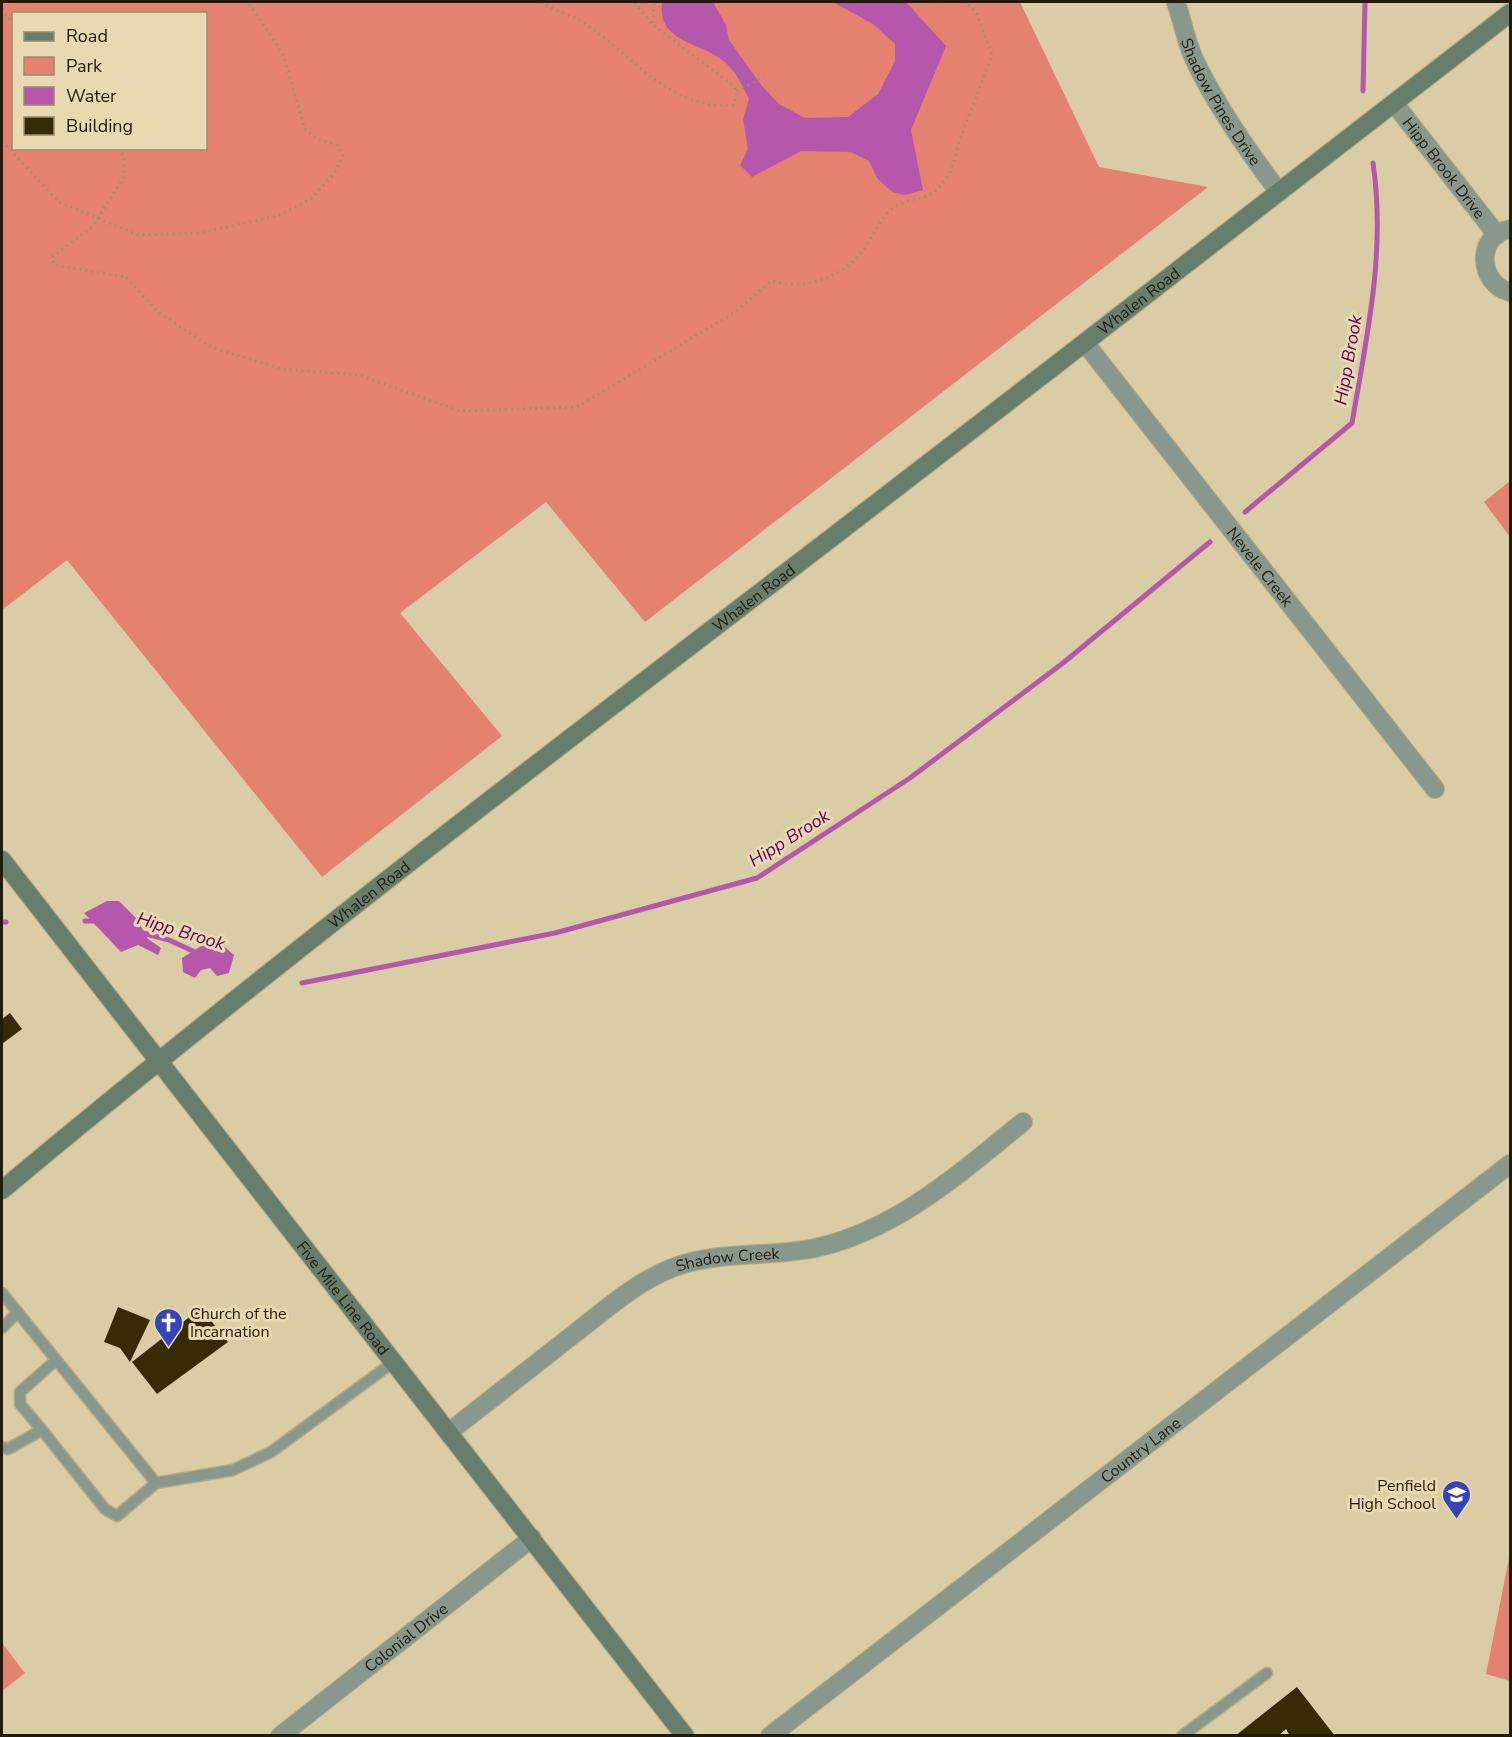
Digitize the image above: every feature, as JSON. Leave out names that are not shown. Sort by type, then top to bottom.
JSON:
[{"type":"street","name":"Shadow Pines Drive","points":[[1176,2],[1194,57],[1216,100],[1233,130],[1279,192]]},
{"type":"street","name":"Whalen Road","points":[[2,1190],[158,1061],[370,892],[1086,343],[1510,13]]},
{"type":"street","name":"Hipp Brook Drive","points":[[1394,103],[1504,232],[1485,251],[1486,272],[1498,287],[1510,292]]},
{"type":"street","name":"Nevele Creek","points":[[1086,343],[1435,789]]},
{"type":"street","name":"Five Mile Line Road","points":[[2,860],[395,1361],[685,1736]]},
{"type":"street","name":"Shadow Creek","points":[[449,1432],[616,1301],[646,1281],[672,1268],[696,1261],[816,1248],[893,1219],[933,1194],[1023,1122]]},
{"type":"street","name":"Country Lane","points":[[770,1736],[1510,1164]]},
{"type":"street","name":"Colonial Drive","points":[[280,1736],[532,1538]]},
{"type":"lane","points":[[2,1293],[156,1483]]},
{"type":"lane","points":[[2,1328],[18,1312]]},
{"type":"lane","points":[[56,1360],[20,1392],[20,1404],[105,1509],[117,1516],[156,1483],[233,1470],[271,1452],[395,1361]]},
{"type":"lane","points":[[2,1447],[8,1449],[42,1430]]},
{"type":"lane","points":[[1182,1736],[1267,1673]]},
{"type":"path","points":[[2,141],[59,202],[138,235],[211,231],[280,215],[311,199],[334,174],[344,156],[337,145],[317,139],[305,129],[282,54],[248,2]]},
{"type":"path","points":[[541,2],[579,21],[665,88],[713,107],[734,105],[737,91]]},
{"type":"path","points":[[634,2],[653,25],[699,58],[737,91]]},
{"type":"path","points":[[653,25],[654,2]]},
{"type":"path","points":[[120,150],[124,158],[123,177],[92,227],[52,257],[54,265],[126,277],[158,312],[211,347],[282,369],[359,375],[460,411],[577,407],[735,312],[771,281],[786,285],[827,280],[859,255],[890,210],[901,203],[928,197],[937,192],[950,173],[960,139],[992,55],[976,12],[965,2]]},
{"type":"path","points":[[2,9],[12,22]]},
{"type":"path","points":[[737,91],[764,77]]},
{"type":"green space","points":[[2,2],[1020,2],[1099,167],[1208,187],[645,622],[546,502],[400,613],[502,736],[322,877],[67,560],[2,610]]},
{"type":"green space","points":[[1510,481],[1510,537],[1484,502]]},
{"type":"green space","points":[[1510,1553],[1510,1681],[1486,1674]]},
{"type":"green space","points":[[2,1643],[25,1673],[2,1691]]},
{"type":"water","points":[[662,2],[713,2],[726,25],[729,40],[762,86],[779,104],[805,118],[848,117],[878,94],[895,61],[895,44],[873,24],[833,2],[906,2],[946,46],[911,130],[923,190],[905,195],[892,192],[877,178],[869,161],[851,152],[801,151],[752,177],[740,165],[748,149],[743,119],[749,99],[736,75],[726,63],[674,34],[662,16]]},
{"type":"water","points":[[107,901],[119,901],[136,918],[148,939],[161,948],[158,955],[138,945],[121,952],[84,913]]},
{"type":"water","points":[[214,938],[234,955],[229,973],[217,976],[210,968],[201,970],[195,978],[183,972],[182,958]]},
{"type":"building","points":[[10,1013],[22,1029],[2,1044],[2,1019]]},
{"type":"building","points":[[118,1307],[150,1320],[130,1362],[120,1348],[104,1342]]},
{"type":"building","name":"Church of the Incarnation","points":[[201,1308],[228,1342],[157,1394],[132,1362]]},
{"type":"building","points":[[1297,1687],[1335,1736],[1290,1736],[1286,1729],[1278,1736],[1235,1736]]},
{"type":"waterway","name":"Hipp Brook","points":[[1363,91],[1365,2]]},
{"type":"waterway","name":"Hipp Brook","points":[[1245,512],[1352,423],[1369,326],[1376,261],[1376,196],[1373,163]]},
{"type":"waterway","name":"Hipp Brook","points":[[302,983],[555,933],[757,878],[910,778],[1063,663],[1210,542]]},
{"type":"waterway","name":"Hipp Brook","points":[[85,921],[98,921]]},
{"type":"waterway","name":"Hipp Brook","points":[[139,932],[169,940],[197,953]]},
{"type":"place","name":"Church of the Incarnation","points":[[169,1348]]},
{"type":"place","name":"Penfield High School","points":[[1457,1520]]}]
